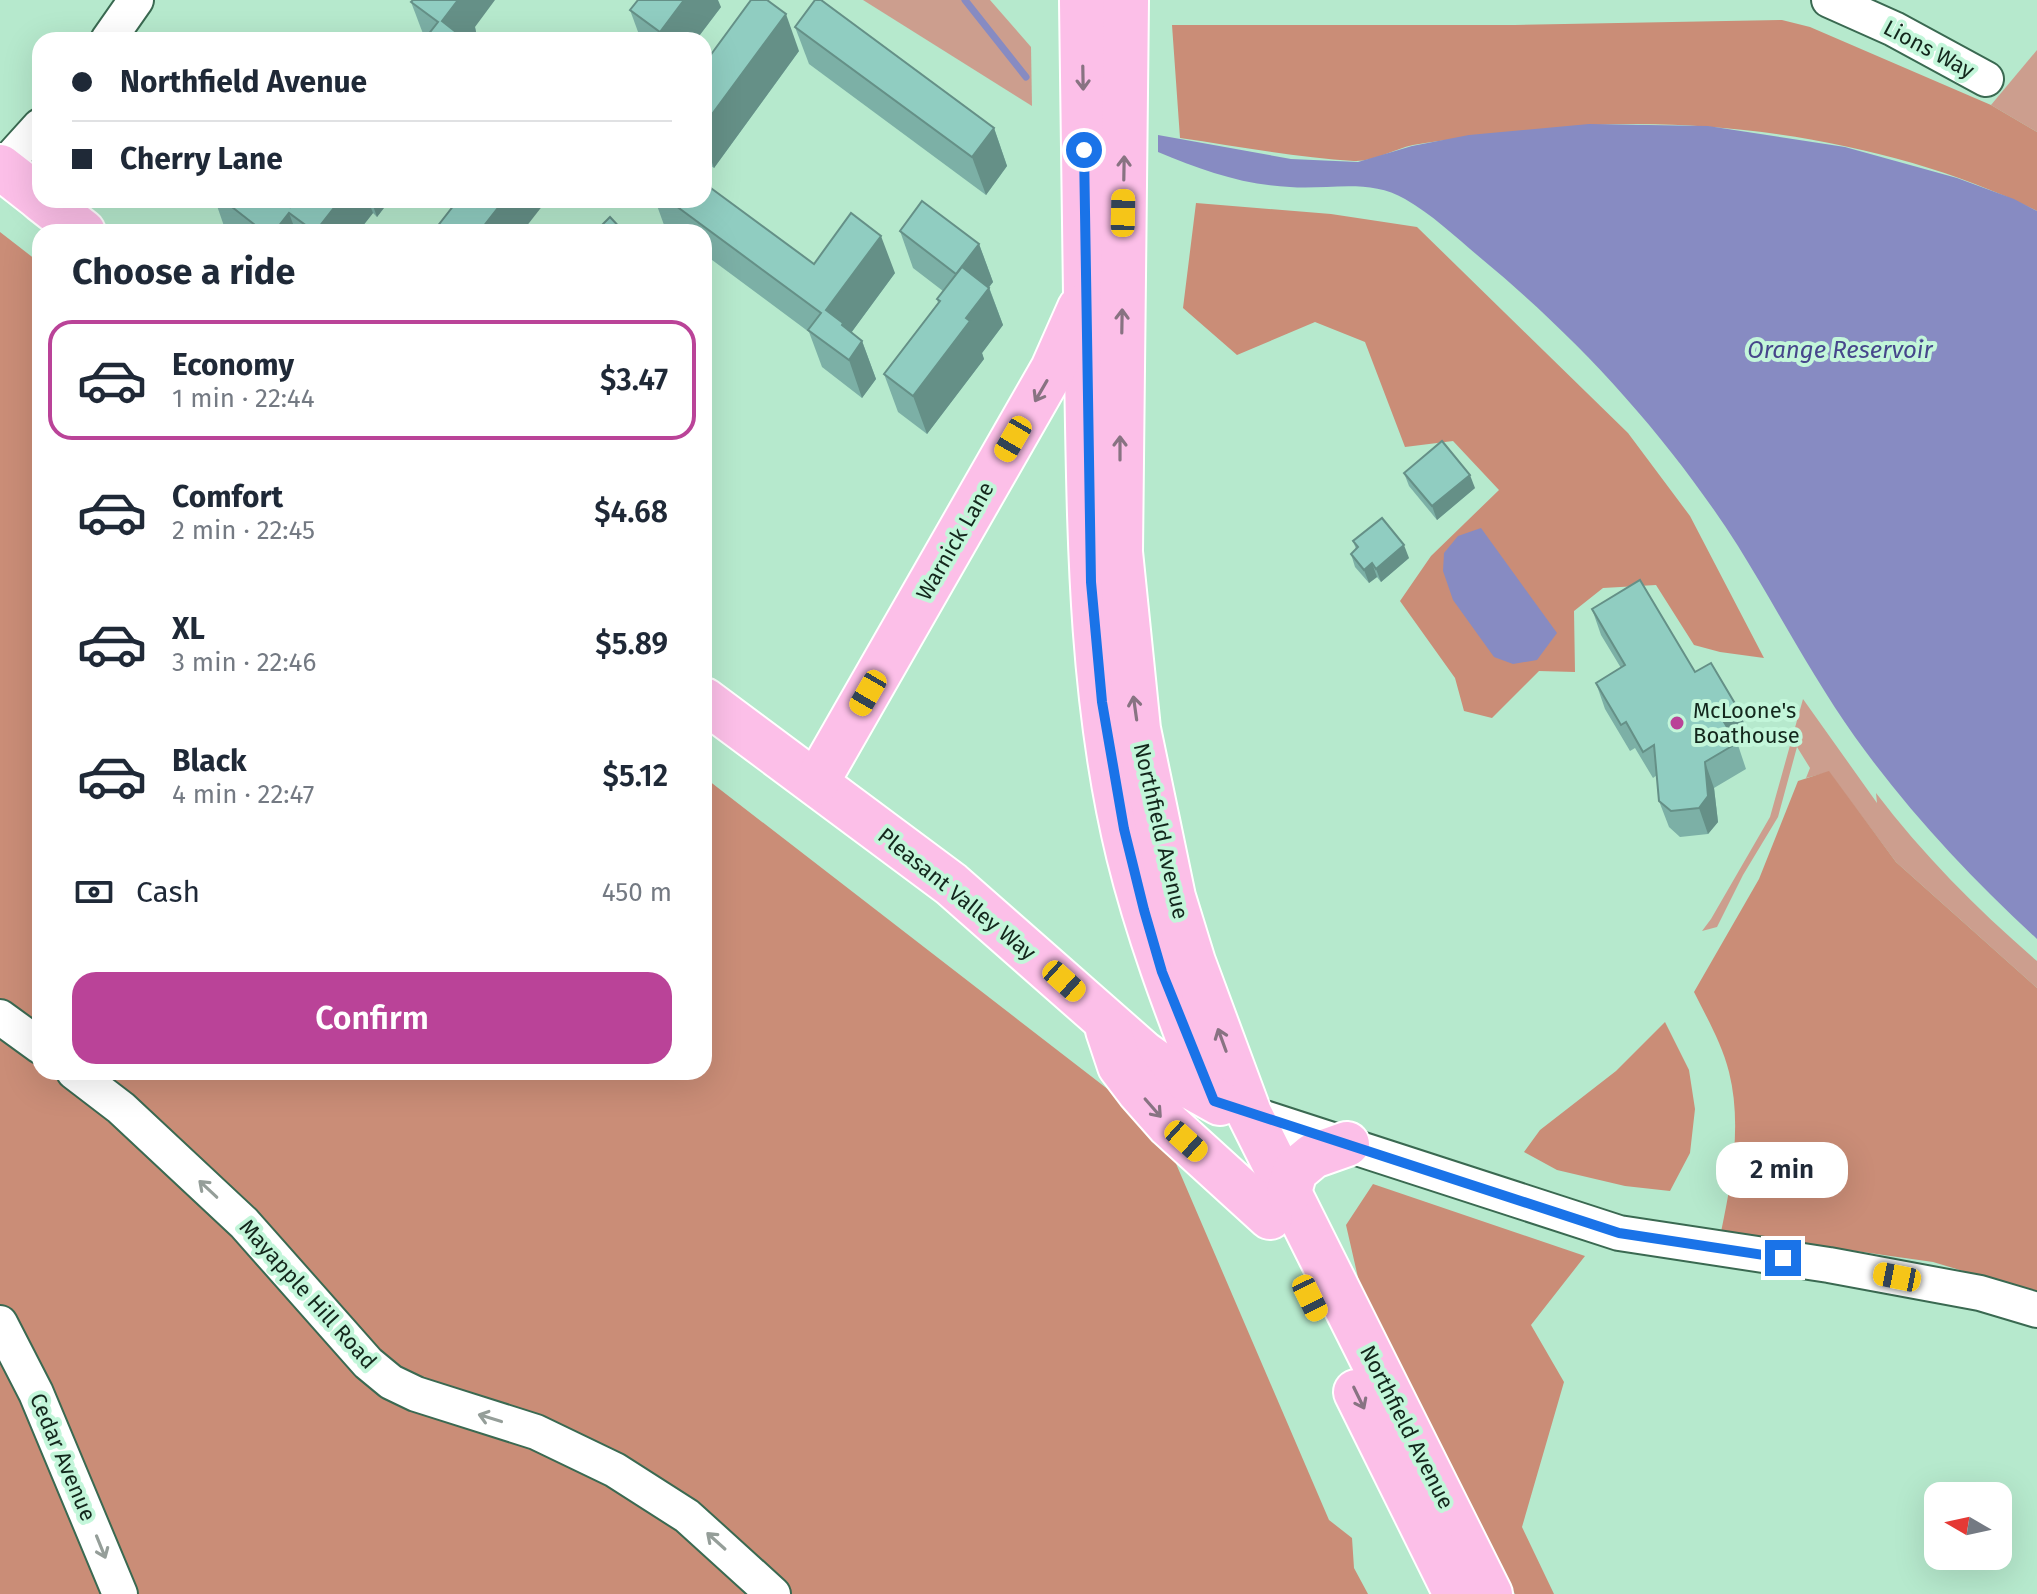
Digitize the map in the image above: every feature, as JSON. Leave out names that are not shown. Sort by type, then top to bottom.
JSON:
[{"type":"main road","name":"Northfield Avenue","points":[[1082,0],[1085,295],[1104,368]]},
{"type":"main road","name":"Northfield Avenue","points":[[1126,0],[1091,582],[1102,702],[1128,853],[1162,972],[1280,1204],[1490,1594]]},
{"type":"main road","points":[[1,168],[32,192]]},
{"type":"main road","points":[[52,208],[73,224]]},
{"type":"main road","name":"Warnick Lane","points":[[816,783],[1053,369],[1085,295]]},
{"type":"main road","name":"Pleasant Valley Way","points":[[712,706],[951,884],[1143,1053],[1231,1107]]},
{"type":"main road","points":[[1104,1016],[1120,1066],[1169,1125],[1280,1204],[1295,1171],[1313,1156],[1347,1144]]},
{"type":"main road","name":"Northfield Avenue","points":[[1280,1204],[1456,1594]]},
{"type":"street","points":[[114,32],[136,0]]},
{"type":"street","name":"Lions Way","points":[[1829,0],[1894,29],[1986,79]]},
{"type":"street","points":[[1,168],[32,135]]},
{"type":"street","points":[[0,1017],[32,1040]]},
{"type":"street","name":"Mayapple Hill Road","points":[[84,1080],[121,1108],[244,1223],[368,1363],[391,1382],[443,1404],[536,1432],[615,1470],[687,1516],[773,1594]]},
{"type":"street","points":[[1231,1107],[1619,1233],[1829,1265],[1980,1293],[2037,1310]]},
{"type":"street","name":"Cedar Avenue","points":[[0,1323],[36,1393],[120,1594]]},
{"type":"shaded area","points":[[863,0],[990,0],[1031,47],[1032,106]]},
{"type":"shaded area","points":[[1782,20],[1810,27],[1991,105],[2037,132],[2037,211],[1923,166],[1797,137],[1732,129],[1667,124],[1605,124],[1545,129],[1429,142],[1354,161],[1289,155],[1180,138],[1172,25],[1515,25]]},
{"type":"shaded area","points":[[2037,50],[2037,132],[1991,105]]},
{"type":"shaded area","points":[[1196,203],[1331,214],[1417,227],[1628,433],[1690,516],[1764,658],[1694,645],[1656,585],[1603,588],[1574,611],[1575,672],[1539,671],[1492,718],[1464,711],[1455,678],[1400,601],[1431,556],[1499,490],[1453,441],[1405,447],[1365,342],[1315,322],[1237,355],[1183,308]]},
{"type":"shaded area","points":[[0,232],[32,257],[32,1080],[712,1080],[712,783],[1162,1131],[1329,1520],[1352,1538],[1354,1568],[1368,1594],[0,1594]]},
{"type":"shaded area","points":[[1803,699],[1877,803],[1876,793],[1952,881],[2037,961],[2037,988],[1896,862],[1829,772],[1806,778],[1810,768],[1797,747],[1778,817],[1743,875],[1717,927],[1702,931],[1770,817]]},
{"type":"shaded area","points":[[1829,771],[1896,862],[2037,988],[2037,1293],[1933,1262],[1721,1232],[1734,1152],[1733,1092],[1722,1051],[1694,992],[1759,879],[1798,781]]},
{"type":"shaded area","points":[[1665,1022],[1689,1070],[1695,1109],[1690,1153],[1670,1191],[1625,1186],[1557,1170],[1524,1152],[1540,1130],[1616,1071]]},
{"type":"shaded area","points":[[1373,1184],[1585,1256],[1531,1325],[1564,1382],[1522,1527],[1554,1594],[1515,1594],[1370,1330],[1346,1225]]},
{"type":"water","name":"Orange Reservoir","points":[[1589,124],[1708,126],[1845,147],[1957,178],[2037,211],[2037,939],[1988,892],[1896,791],[1824,690],[1738,546],[1683,467],[1622,393],[1520,291],[1435,220],[1391,193],[1349,186],[1273,186],[1239,180],[1158,152],[1158,135],[1291,159],[1358,162],[1412,146],[1469,135]]},
{"type":"water","points":[[1481,528],[1557,633],[1537,660],[1513,664],[1494,657],[1453,600],[1443,571],[1444,553],[1458,536]]},
{"type":"building","points":[[458,0],[442,21],[456,32],[430,32],[438,22],[411,2]]},
{"type":"building","points":[[638,0],[684,0],[660,32],[630,10]]},
{"type":"building","points":[[751,0],[767,0],[786,14],[712,114],[712,53]]},
{"type":"building","points":[[815,0],[821,0],[994,128],[972,157],[795,27]]},
{"type":"building","points":[[712,189],[814,264],[851,213],[881,236],[826,310],[862,341],[849,360],[808,330],[821,313],[712,232],[712,224],[700,224],[679,208],[712,208]]},
{"type":"building","points":[[922,201],[979,244],[956,274],[900,231]]},
{"type":"building","points":[[233,208],[334,208],[321,224],[304,224],[289,213],[280,224],[254,224]]},
{"type":"building","points":[[452,208],[498,208],[485,224],[439,224]]},
{"type":"building","points":[[610,217],[617,224],[603,224]]},
{"type":"building","points":[[962,267],[989,288],[966,318],[970,321],[913,396],[884,374]]},
{"type":"building","points":[[1442,441],[1470,475],[1432,506],[1404,473]]},
{"type":"building","points":[[1382,518],[1404,545],[1376,569],[1372,563],[1364,570],[1351,554],[1358,547],[1353,541]]},
{"type":"building","name":"McLoone's Boathouse","points":[[1640,580],[1695,672],[1711,663],[1740,712],[1724,722],[1737,743],[1705,762],[1708,796],[1699,808],[1671,811],[1659,801],[1654,745],[1643,752],[1626,722],[1621,725],[1596,683],[1625,665],[1592,609]]},
{"type":"waterway","points":[[965,0],[1026,77]]},
{"type":"place","name":"McLoone's Boathouse","points":[[1677,723]]},
{"type":"route","points":[[1084,150],[1087,460],[1091,582],[1102,702],[1128,853],[1162,972],[1214,1101],[1619,1233],[1783,1258]]}]
